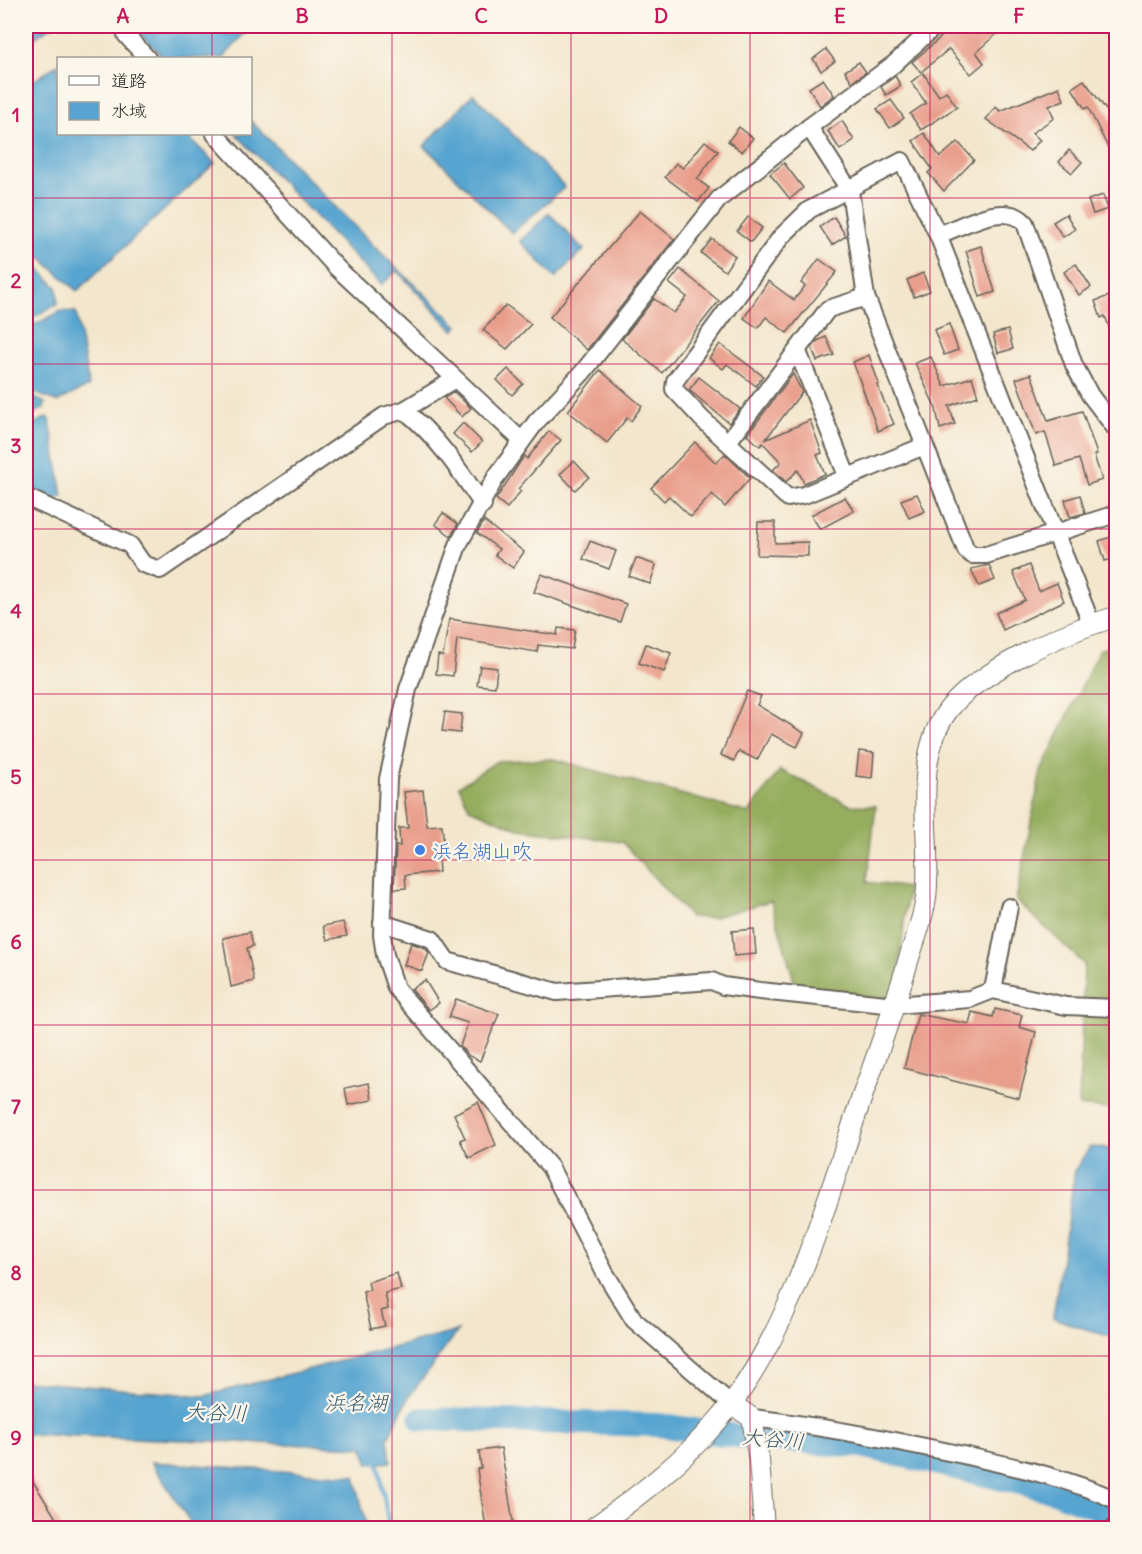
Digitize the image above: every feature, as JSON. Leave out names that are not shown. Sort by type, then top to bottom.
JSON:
[{"type":"street","points":[[935,26],[894,64],[809,127],[719,199],[597,355],[522,441],[496,477],[483,505],[458,545],[408,689],[388,779],[382,922],[385,955],[396,988],[550,1167],[605,1273],[634,1320],[730,1403],[752,1418],[807,1424],[956,1453],[1073,1481],[1116,1500]]},
{"type":"street","points":[[126,35],[146,57]]},
{"type":"street","points":[[809,127],[849,191],[866,297],[924,446],[969,553],[986,555],[1116,514]]},
{"type":"street","points":[[216,135],[337,268],[522,441]]},
{"type":"street","points":[[924,446],[804,495],[788,498],[677,394],[674,388],[675,381],[780,237],[809,210],[849,191],[902,161],[938,235],[1091,624]]},
{"type":"street","points":[[938,235],[998,214],[1008,212],[1020,217],[1025,223],[1074,365],[1090,395],[1116,429]]},
{"type":"street","points":[[728,442],[798,352],[828,309],[866,297]]},
{"type":"street","points":[[798,352],[847,476]]},
{"type":"street","points":[[26,497],[130,544],[143,564],[160,570],[384,416],[404,410],[455,379]]},
{"type":"street","points":[[404,410],[415,418],[455,464],[483,505]]},
{"type":"street","points":[[592,1528],[637,1497],[694,1446],[722,1416],[754,1368],[778,1325],[816,1235],[895,1005],[926,897],[927,773],[934,737],[944,716],[972,685],[1091,624],[1116,616]]},
{"type":"street","points":[[993,990],[1009,907]]},
{"type":"street","points":[[382,922],[432,939],[447,961],[557,992],[712,981],[723,986],[751,990],[895,1005],[970,999],[993,990],[1066,1006],[1116,1008]]},
{"type":"street","points":[[752,1418],[759,1460],[764,1528]]},
{"type":"green space","points":[[1116,643],[1116,1110],[1079,1106],[1084,964],[1016,900],[1041,771],[1099,650]]},
{"type":"green space","points":[[554,759],[749,813],[780,770],[850,805],[876,806],[867,882],[908,888],[895,1005],[795,984],[771,901],[711,918],[690,917],[622,842],[519,829],[469,808],[459,786],[497,761]]},
{"type":"water","points":[[26,26],[52,26],[26,44]]},
{"type":"water","points":[[133,26],[252,26],[224,57],[163,57]]},
{"type":"water","points":[[57,65],[57,135],[186,135],[215,163],[77,291],[26,244],[26,86]]},
{"type":"water","points":[[473,94],[565,187],[512,233],[424,146]]},
{"type":"water","points":[[252,122],[373,245],[458,326],[454,331],[397,271],[381,285],[237,135],[252,135]]},
{"type":"water","points":[[549,213],[584,250],[555,278],[520,241]]},
{"type":"water","points":[[26,257],[57,287],[58,304],[26,321]]},
{"type":"water","points":[[61,311],[76,312],[89,386],[57,402],[26,389],[26,329]]},
{"type":"water","points":[[26,394],[45,403],[44,408],[26,417]]},
{"type":"water","points":[[47,417],[50,421],[63,496],[52,501],[26,490],[26,428]]},
{"type":"water","points":[[1090,1147],[1116,1149],[1116,1339],[1053,1318],[1075,1170]]},
{"type":"water","name":"浜名湖","points":[[458,1331],[408,1398],[388,1438],[391,1462],[369,1464],[363,1447],[26,1434],[26,1381],[204,1396]]},
{"type":"water","points":[[151,1462],[355,1476],[367,1528],[194,1528]]},
{"type":"building","points":[[954,26],[1006,26],[976,52],[984,63],[971,74],[949,49],[921,72],[912,62]]},
{"type":"building","points":[[826,49],[835,61],[821,71],[813,59]]},
{"type":"building","points":[[859,62],[866,72],[852,82],[845,71]]},
{"type":"building","points":[[923,73],[939,96],[946,91],[957,107],[921,130],[910,114],[926,103],[911,82]]},
{"type":"building","points":[[895,76],[901,86],[886,95],[881,87]]},
{"type":"building","points":[[823,79],[834,95],[820,106],[809,88]]},
{"type":"building","points":[[1084,80],[1107,111],[1116,130],[1116,164],[1088,107],[1085,109],[1072,88]]},
{"type":"building","points":[[1059,87],[1064,100],[1049,106],[1054,118],[1032,133],[1040,140],[1030,151],[986,119],[996,107],[1000,111]]},
{"type":"building","points":[[891,100],[904,118],[890,128],[877,109]]},
{"type":"building","points":[[842,121],[854,140],[840,150],[828,131]]},
{"type":"building","points":[[739,127],[753,138],[742,152],[728,141]]},
{"type":"building","points":[[924,133],[940,157],[958,142],[974,160],[944,191],[928,173],[932,169],[913,141]]},
{"type":"building","points":[[705,141],[718,151],[697,179],[709,188],[698,202],[665,177],[676,163],[683,168]]},
{"type":"building","points":[[1069,150],[1082,162],[1072,173],[1059,162]]},
{"type":"building","points":[[784,163],[803,188],[790,199],[770,174]]},
{"type":"building","points":[[1103,195],[1108,209],[1093,214],[1088,200]]},
{"type":"building","points":[[640,211],[674,239],[587,350],[550,317]]},
{"type":"building","points":[[1066,214],[1075,229],[1063,237],[1053,222]]},
{"type":"building","points":[[748,217],[762,228],[751,242],[737,231]]},
{"type":"building","points":[[834,217],[846,236],[832,245],[820,227]]},
{"type":"building","points":[[712,239],[735,256],[725,271],[701,253]]},
{"type":"building","points":[[981,246],[995,292],[980,297],[966,251]]},
{"type":"building","points":[[819,259],[837,272],[787,333],[766,317],[758,328],[744,318],[768,281],[794,300],[805,286],[801,283]]},
{"type":"building","points":[[1076,264],[1091,287],[1079,295],[1064,272]]},
{"type":"building","points":[[680,269],[719,301],[662,373],[622,339],[654,299],[674,313],[687,297],[669,283]]},
{"type":"building","points":[[923,273],[930,291],[914,297],[907,280]]},
{"type":"building","points":[[1109,296],[1116,315],[1116,345],[1105,316],[1101,318],[1095,301]]},
{"type":"building","points":[[506,305],[531,324],[507,349],[483,330]]},
{"type":"building","points":[[949,324],[958,350],[944,355],[934,330]]},
{"type":"building","points":[[1008,330],[1013,349],[998,353],[993,334]]},
{"type":"building","points":[[826,337],[834,355],[817,361],[812,348],[817,341]]},
{"type":"building","points":[[720,344],[763,376],[756,386],[727,364],[723,369],[709,358]]},
{"type":"building","points":[[869,355],[879,384],[877,385],[894,424],[878,431],[853,362]]},
{"type":"building","points":[[931,357],[944,386],[972,377],[978,396],[949,406],[955,424],[940,429],[936,409],[915,363]]},
{"type":"building","points":[[508,369],[523,384],[512,395],[497,380]]},
{"type":"building","points":[[600,370],[642,406],[631,421],[627,418],[607,443],[568,411]]},
{"type":"building","points":[[793,374],[802,392],[765,440],[810,420],[822,453],[817,455],[825,474],[804,483],[798,470],[786,482],[773,470],[781,462],[763,443],[760,446],[747,435]]},
{"type":"building","points":[[1031,374],[1048,421],[1082,411],[1097,454],[1094,455],[1102,480],[1087,485],[1079,459],[1056,466],[1045,432],[1036,435],[1016,379]]},
{"type":"building","points":[[699,377],[740,409],[729,423],[689,390]]},
{"type":"building","points":[[454,392],[471,408],[462,417],[444,398]]},
{"type":"building","points":[[463,423],[482,442],[472,452],[453,434]]},
{"type":"building","points":[[549,431],[561,440],[518,489],[521,491],[507,508],[496,499],[522,459],[525,456],[527,459]]},
{"type":"building","points":[[695,442],[716,463],[725,454],[750,478],[725,507],[712,494],[691,517],[669,496],[664,501],[651,488]]},
{"type":"building","points":[[574,461],[589,477],[575,490],[560,474]]},
{"type":"building","points":[[917,494],[925,511],[909,518],[901,500]]},
{"type":"building","points":[[1080,495],[1085,513],[1070,517],[1065,500]]},
{"type":"building","points":[[845,497],[854,511],[820,529],[811,515]]},
{"type":"building","points":[[443,513],[458,524],[451,536],[435,524]]},
{"type":"building","points":[[484,521],[524,552],[513,568],[495,555],[499,549],[477,533]]},
{"type":"building","points":[[758,522],[775,522],[775,543],[808,542],[808,556],[757,555]]},
{"type":"building","points":[[1114,536],[1116,558],[1105,561],[1099,541]]},
{"type":"building","points":[[590,541],[616,551],[609,569],[583,559]]},
{"type":"building","points":[[636,558],[656,565],[650,584],[629,576]]},
{"type":"building","points":[[989,565],[995,580],[979,586],[971,569]]},
{"type":"building","points":[[1029,565],[1039,591],[1057,583],[1064,601],[1003,630],[996,613],[1025,600],[1013,572]]},
{"type":"building","points":[[541,574],[626,604],[620,622],[534,592]]},
{"type":"building","points":[[449,619],[557,635],[558,628],[575,630],[572,649],[538,645],[537,652],[457,639],[453,676],[436,674],[438,655],[443,656]]},
{"type":"building","points":[[646,644],[671,653],[664,672],[639,663]]},
{"type":"building","points":[[480,666],[497,668],[495,687],[477,685]]},
{"type":"building","points":[[747,691],[761,696],[757,705],[804,733],[797,747],[771,734],[757,760],[739,751],[734,761],[721,755]]},
{"type":"building","points":[[445,712],[462,714],[460,733],[442,731]]},
{"type":"building","points":[[859,751],[874,753],[872,778],[856,776]]},
{"type":"building","points":[[423,790],[427,826],[442,825],[445,857],[438,857],[439,872],[405,875],[406,888],[394,889],[396,846],[400,846],[399,828],[408,828],[404,792]]},
{"type":"building","points":[[343,922],[347,936],[327,940],[323,926]]},
{"type":"building","points":[[754,929],[756,954],[734,956],[732,931]]},
{"type":"building","points":[[250,932],[253,946],[247,948],[254,981],[231,987],[223,938]]},
{"type":"building","points":[[411,943],[425,948],[429,953],[422,971],[404,965]]},
{"type":"building","points":[[425,980],[439,1003],[429,1010],[411,989]]},
{"type":"building","points":[[456,999],[499,1014],[480,1061],[469,1056],[460,1046],[468,1023],[449,1017]]},
{"type":"building","points":[[995,1009],[1022,1015],[1019,1027],[1036,1032],[1019,1098],[904,1068],[918,1014],[969,1024],[972,1012],[993,1017]]},
{"type":"building","points":[[369,1083],[372,1100],[348,1105],[345,1088]]},
{"type":"building","points":[[478,1102],[496,1145],[469,1158],[460,1140],[465,1138],[454,1114]]},
{"type":"building","points":[[397,1273],[401,1289],[385,1293],[388,1309],[381,1311],[385,1326],[371,1329],[363,1292],[370,1290],[368,1282]]},
{"type":"building","points":[[501,1448],[514,1528],[486,1528],[477,1469],[481,1468],[479,1451]]},
{"type":"building","points":[[26,1470],[62,1528],[26,1528]]},
{"type":"waterway","name":"大谷川","points":[[421,1419],[659,1425],[751,1438],[862,1446],[1054,1491],[1116,1515]]},
{"type":"waterway","points":[[378,1461],[389,1528]]},
{"type":"place","name":"浜名湖山吹","points":[[420,850]]}]
